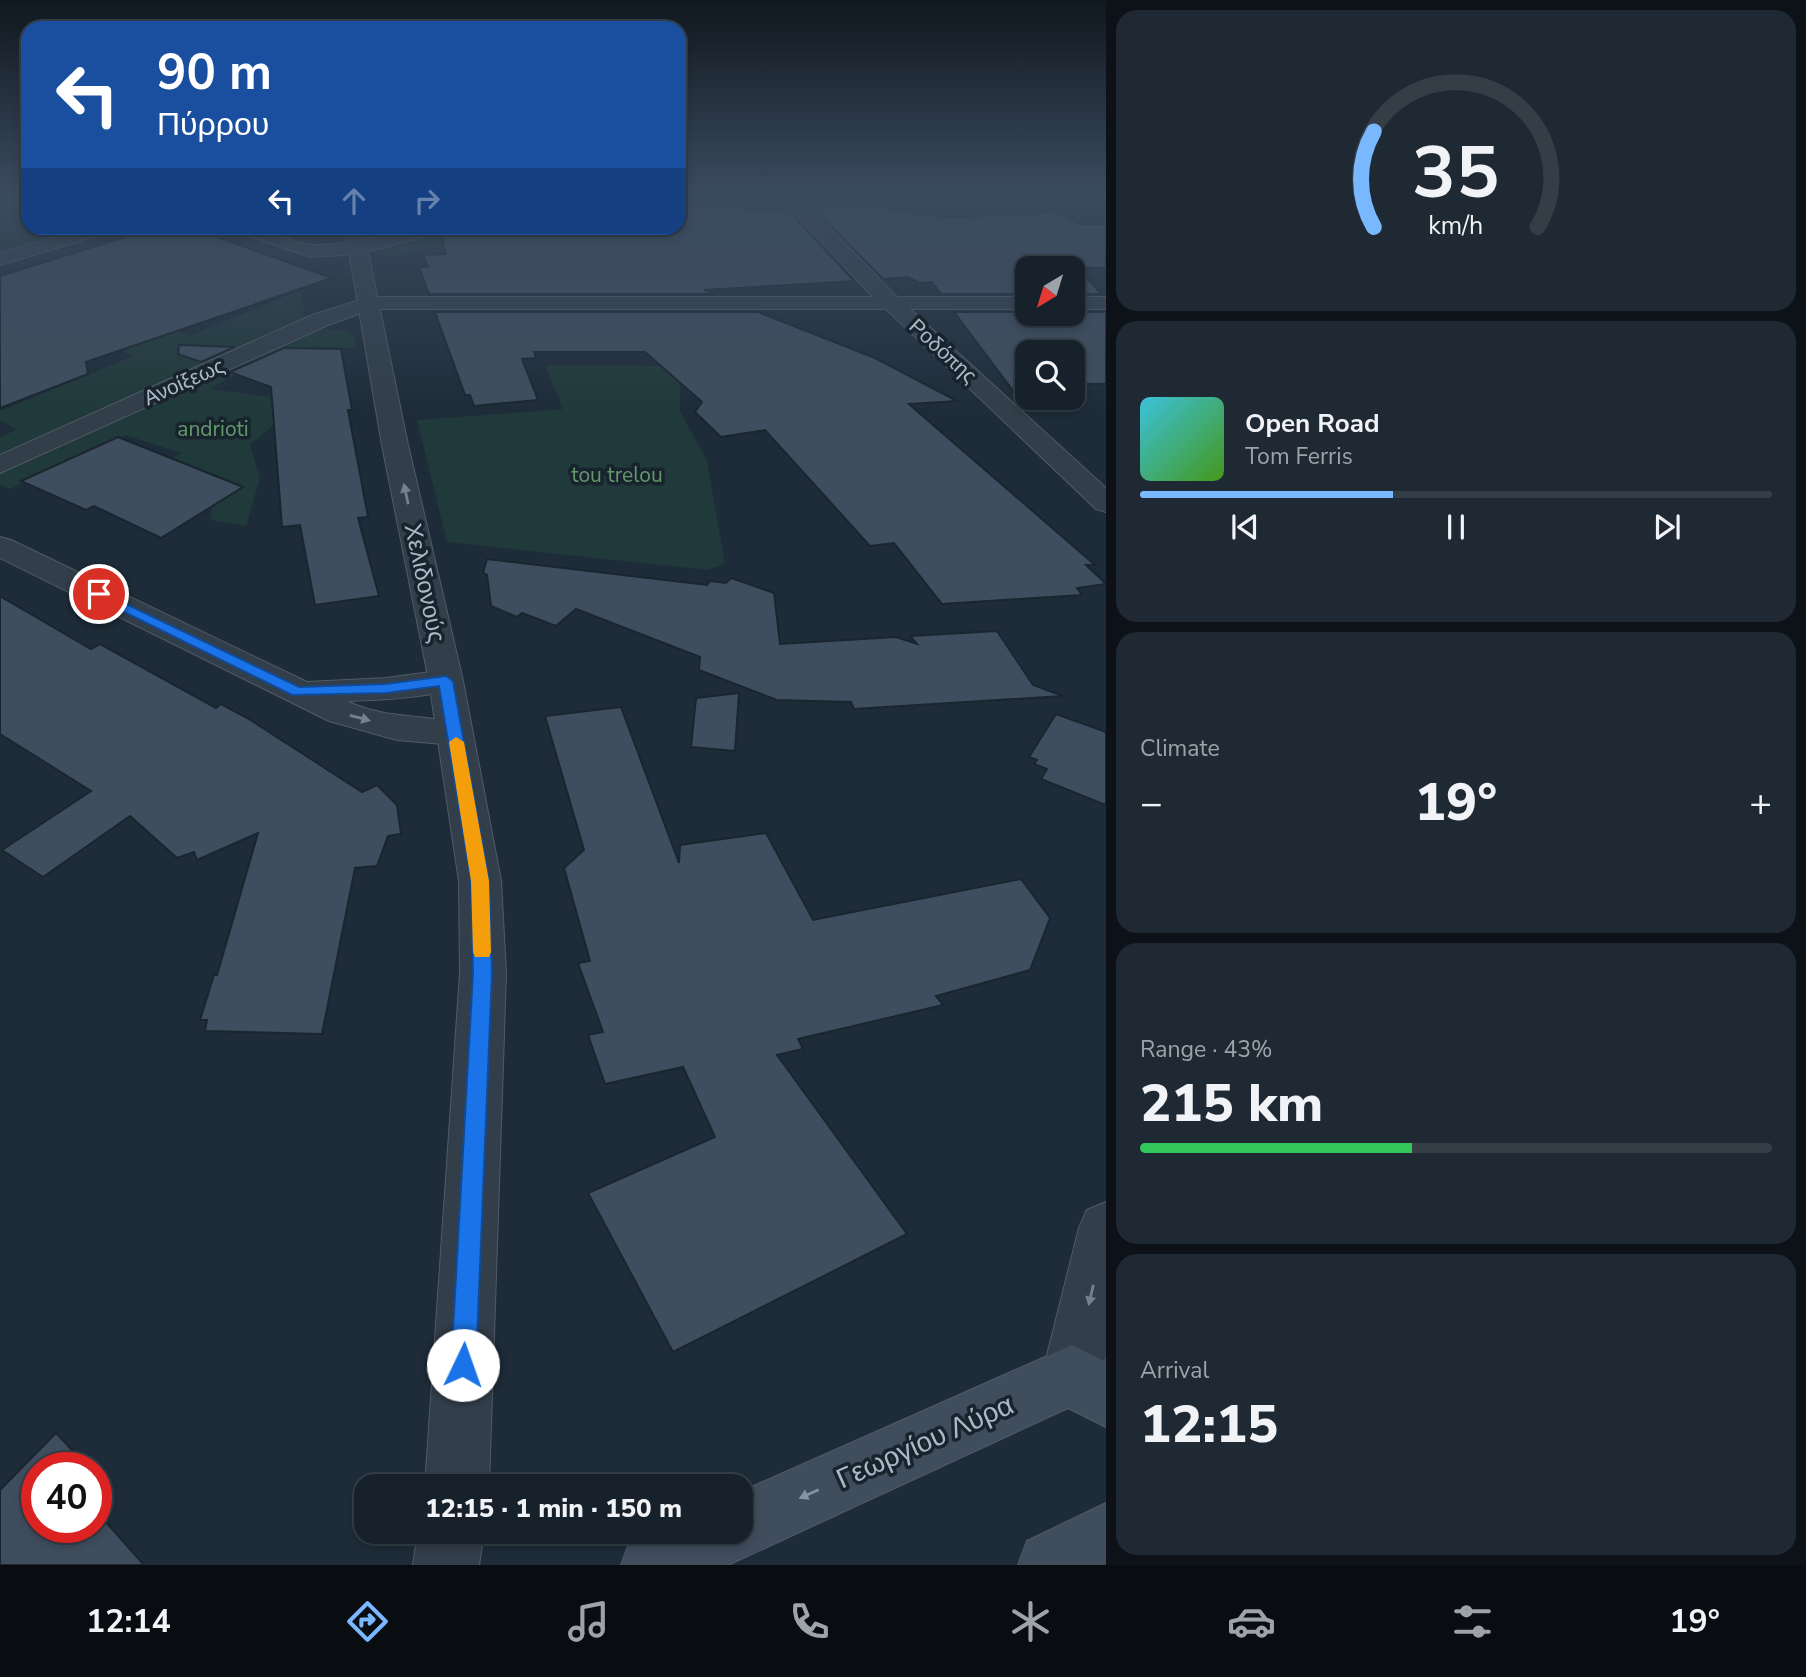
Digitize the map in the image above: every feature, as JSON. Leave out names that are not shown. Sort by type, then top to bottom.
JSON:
[{"type":"main road","name":"Γεωργίου Λύρα","points":[[753,1521],[1089,1386]]},
{"type":"main road","points":[[1051,1565],[1106,1536]]},
{"type":"main road","points":[[654,1565],[700,1544]]},
{"type":"street","name":"Χελιδονούς","points":[[362,267],[395,445],[446,681],[480,881],[483,973],[458,1474]]},
{"type":"street","name":"Ροδόπης","points":[[856,267],[891,303],[1106,503]]},
{"type":"street","name":"Ανοίξεως","points":[[0,465],[320,320],[370,303],[1015,303]]},
{"type":"street","points":[[1085,303],[1106,303]]},
{"type":"street","points":[[0,546],[342,713],[397,728],[455,733]]},
{"type":"street","points":[[297,692],[374,690],[446,681]]},
{"type":"street","points":[[1089,1386],[1106,1228]]},
{"type":"street","points":[[446,1565],[449,1544]]},
{"type":"green space","points":[[301,290],[305,320],[0,460],[0,437],[16,430],[0,420],[0,411],[134,356],[81,336],[144,316],[189,336]]},
{"type":"green space","name":"andrioti","points":[[317,328],[349,332],[355,339],[356,348],[308,347],[242,370],[210,389],[272,397],[281,419],[250,445],[260,478],[246,526],[210,520],[214,499],[146,473],[181,453],[125,435],[10,489],[0,485],[0,474],[189,389],[198,389],[186,387]]},
{"type":"green space","name":"tou trelou","points":[[545,365],[681,366],[680,411],[707,461],[725,564],[707,570],[447,542],[417,420],[563,409]]},
{"type":"building","points":[[29,267],[301,267],[332,278],[86,362],[88,374],[0,408],[0,276]]},
{"type":"building","points":[[419,267],[841,267],[854,281],[704,290],[715,294],[429,294]]},
{"type":"building","points":[[871,267],[1015,267],[1015,294],[941,294],[932,282],[920,283],[908,277],[883,279]]},
{"type":"building","points":[[1085,275],[1101,294],[1085,294]]},
{"type":"building","points":[[435,312],[758,312],[875,358],[957,401],[909,404],[1095,565],[1086,565],[1106,584],[1077,588],[1082,595],[942,604],[894,543],[870,546],[765,430],[721,437],[695,412],[702,402],[645,352],[534,352],[536,358],[522,359],[538,400],[474,406],[470,395],[465,395]]},
{"type":"building","points":[[954,312],[1015,312],[1015,326],[1085,326],[1085,312],[1106,312],[1106,384],[1085,384],[1085,340],[1015,340],[1015,393]]},
{"type":"building","points":[[179,345],[235,347],[201,362],[178,354]]},
{"type":"building","points":[[284,348],[341,349],[352,410],[348,410],[368,517],[358,518],[379,596],[315,605],[300,525],[282,527],[271,387],[230,372]]},
{"type":"building","points":[[118,437],[243,487],[161,538],[94,506],[86,510],[21,481]]},
{"type":"building","points":[[487,559],[707,585],[710,581],[726,583],[731,578],[774,593],[780,644],[896,637],[917,644],[910,636],[997,631],[1033,685],[1063,696],[854,709],[851,702],[777,700],[699,670],[700,657],[576,609],[556,626],[522,613],[517,617],[491,606],[487,575],[483,573]]},
{"type":"building","points":[[0,596],[91,649],[100,644],[216,708],[221,704],[249,719],[362,792],[377,785],[397,805],[401,834],[388,836],[377,866],[355,868],[322,1034],[205,1031],[207,1020],[200,1020],[214,975],[217,975],[258,833],[197,860],[194,852],[177,858],[130,816],[43,877],[2,850],[91,791],[0,734]]},
{"type":"building","points":[[739,693],[735,751],[691,747],[696,698]]},
{"type":"building","points":[[621,707],[679,863],[680,845],[766,833],[813,920],[1021,879],[1050,918],[1030,970],[936,996],[943,1005],[798,1039],[803,1049],[777,1055],[907,1234],[673,1352],[588,1193],[715,1137],[683,1067],[605,1084],[588,1035],[603,1032],[578,963],[590,961],[564,868],[584,850],[545,716]]},
{"type":"building","points":[[1056,714],[1106,732],[1106,805],[1041,779],[1047,769],[1034,764],[1037,760],[1029,757]]},
{"type":"building","points":[[56,1433],[74,1452],[37,1452]]},
{"type":"building","points":[[21,1469],[21,1543],[112,1543],[112,1529],[144,1565],[0,1565],[0,1490]]},
{"type":"slow traffic","points":[[456,742],[480,881],[482,952]]},
{"type":"route","points":[[99,594],[297,692],[386,689],[446,681],[480,881],[483,973],[463,1365]]}]
